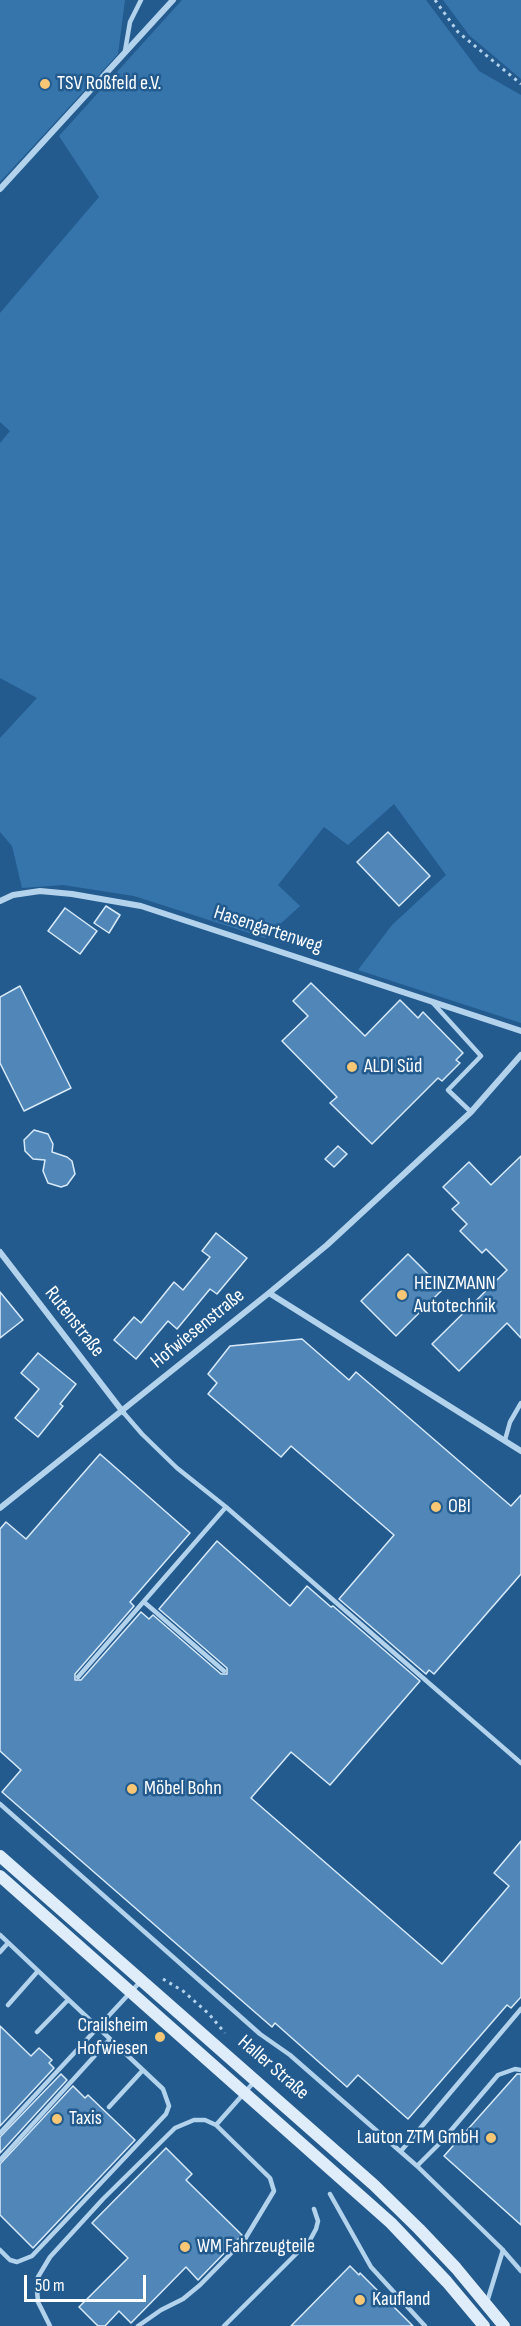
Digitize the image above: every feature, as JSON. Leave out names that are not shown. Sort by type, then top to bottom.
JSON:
[{"type":"main road","name":"Haller Straße","points":[[0,1856],[340,2154],[412,2221],[456,2268],[504,2326]]},
{"type":"main road","name":"Haller Straße","points":[[0,1876],[391,2223],[447,2282],[484,2326]]},
{"type":"street","points":[[0,189],[173,0]]},
{"type":"street","name":"Hasengartenweg","points":[[0,902],[13,895],[40,891],[141,906],[521,1031]]},
{"type":"street","points":[[269,1293],[327,1245],[471,1112],[521,1055]]},
{"type":"street","name":"Rutenstraße","points":[[0,1252],[123,1412]]},
{"type":"street","name":"Hofwiesenstraße","points":[[0,1508],[123,1412],[269,1293],[519,1447]]},
{"type":"lane","points":[[125,54],[130,22],[141,0]]},
{"type":"lane","points":[[431,1001],[481,1056],[448,1090],[471,1112]]},
{"type":"lane","points":[[505,1440],[510,1422],[521,1403]]},
{"type":"lane","points":[[123,1412],[177,1468],[226,1507],[521,1764]]},
{"type":"lane","points":[[78,1677],[226,1507]]},
{"type":"lane","points":[[144,1602],[224,1671]]},
{"type":"lane","points":[[0,1804],[261,2034],[290,2055],[401,2151],[503,2250],[521,2271]]},
{"type":"lane","points":[[0,1935],[163,2089],[169,2106],[166,2114],[32,2256],[17,2262],[10,2260],[0,2250]]},
{"type":"lane","points":[[0,1952],[8,1943]]},
{"type":"lane","points":[[8,2005],[38,1971]]},
{"type":"lane","points":[[0,2133],[141,1980]]},
{"type":"lane","points":[[37,2031],[68,2000]]},
{"type":"lane","points":[[401,2151],[521,2009]]},
{"type":"lane","points":[[0,2160],[110,2039]]},
{"type":"lane","points":[[417,2166],[441,2142],[498,2075],[515,2069],[521,2070]]},
{"type":"lane","points":[[109,2107],[143,2070]]},
{"type":"lane","points":[[216,2125],[256,2080]]},
{"type":"lane","points":[[50,2326],[38,2302],[37,2290],[38,2277],[50,2257],[103,2199],[175,2128],[194,2120],[205,2120],[216,2125],[270,2178],[274,2191],[245,2240],[200,2285],[183,2299],[161,2310],[138,2326]]},
{"type":"lane","points":[[330,2194],[371,2267],[425,2326]]},
{"type":"lane","points":[[224,2326],[310,2240],[318,2220],[314,2210]]},
{"type":"lane","points":[[487,2305],[503,2250]]},
{"type":"path","points":[[435,0],[458,32],[521,84]]},
{"type":"shaded area","name":"TSV Roßfeld e.V.","points":[[0,0],[125,0],[118,54],[0,182]]},
{"type":"shaded area","points":[[182,0],[426,0],[479,71],[521,95],[521,1023],[358,970],[392,925],[446,875],[394,804],[348,845],[324,827],[278,885],[300,906],[265,938],[134,896],[63,885],[22,888],[12,846],[0,832],[0,738],[37,698],[0,678],[0,443],[10,431],[0,422],[0,313],[99,197],[59,136]]},
{"type":"shaded area","points":[[443,0],[521,0],[521,79],[469,35]]},
{"type":"building","points":[[388,832],[430,876],[399,906],[357,862]]},
{"type":"building","points":[[106,906],[120,915],[109,933],[94,923]]},
{"type":"building","points":[[65,908],[97,931],[80,954],[48,931]]},
{"type":"building","name":"ALDI Süd","points":[[311,983],[365,1036],[400,1000],[418,1018],[423,1012],[463,1053],[456,1060],[460,1063],[442,1081],[438,1078],[372,1144],[330,1103],[337,1097],[282,1041],[308,1016],[293,1001]]},
{"type":"building","points":[[20,986],[71,1088],[24,1111],[0,1063],[0,997]]},
{"type":"building","points":[[34,1130],[48,1134],[53,1144],[52,1152],[72,1161],[75,1174],[67,1185],[61,1187],[48,1183],[43,1171],[45,1160],[33,1159],[25,1151],[24,1140]]},
{"type":"building","points":[[338,1146],[347,1154],[334,1167],[325,1159]]},
{"type":"building","points":[[521,1156],[521,1338],[507,1323],[459,1371],[432,1344],[507,1270],[486,1249],[482,1253],[460,1231],[467,1224],[452,1209],[459,1203],[443,1187],[469,1162],[491,1185]]},
{"type":"building","points":[[216,1233],[247,1258],[217,1294],[210,1289],[177,1329],[168,1321],[136,1359],[114,1340],[134,1317],[141,1323],[174,1282],[183,1290],[210,1257],[202,1251]]},
{"type":"building","name":"HEINZMANN Autotechnik","points":[[408,1254],[443,1289],[396,1336],[361,1301]]},
{"type":"building","points":[[0,1292],[23,1320],[0,1338]]},
{"type":"building","name":"OBI","points":[[302,1339],[349,1380],[356,1372],[511,1506],[521,1495],[521,1574],[434,1674],[429,1670],[426,1674],[339,1599],[394,1535],[291,1446],[281,1457],[208,1394],[217,1383],[208,1374],[230,1346]]},
{"type":"building","points":[[38,1353],[76,1384],[60,1404],[63,1406],[38,1437],[15,1418],[39,1389],[21,1373]]},
{"type":"building","name":"Möbel Bohn","points":[[100,1454],[190,1533],[130,1602],[134,1606],[75,1674],[75,1680],[81,1680],[141,1612],[149,1619],[153,1615],[221,1674],[227,1674],[227,1668],[159,1609],[217,1541],[290,1606],[307,1586],[420,1681],[330,1785],[291,1752],[251,1798],[442,1964],[509,1886],[494,1873],[521,1841],[521,1997],[511,2008],[507,2005],[408,2119],[358,2075],[347,2087],[275,2023],[272,2027],[2,1792],[21,1770],[0,1751],[0,1529],[6,1522],[26,1539]]},
{"type":"building","points":[[0,2026],[31,2056],[39,2048],[52,2060],[49,2063],[54,2068],[0,2126]]},
{"type":"building","points":[[61,2074],[67,2080],[0,2153],[0,2137]]},
{"type":"building","name":"Lauton ZTM GmbH","points":[[517,2074],[521,2074],[521,2225],[444,2156]]},
{"type":"building","name":"Taxis","points":[[73,2086],[85,2098],[88,2095],[135,2140],[33,2248],[0,2215],[0,2164]]},
{"type":"building","name":"WM Fahrzeugteile","points":[[166,2148],[192,2174],[186,2180],[242,2235],[198,2280],[186,2267],[131,2323],[119,2311],[105,2326],[98,2326],[79,2307],[128,2258],[92,2223]]},
{"type":"building","name":"Kaufland","points":[[350,2266],[359,2275],[360,2273],[413,2326],[291,2326]]},
{"type":"place","name":"TSV Roßfeld e.V.","points":[[45,84]]},
{"type":"place","name":"ALDI Süd","points":[[352,1067]]},
{"type":"place","name":"HEINZMANN Autotechnik","points":[[402,1295]]},
{"type":"place","name":"OBI","points":[[436,1507]]},
{"type":"place","name":"Möbel Bohn","points":[[132,1789]]},
{"type":"place","name":"Crailsheim Hofwiesen","points":[[160,2037]]},
{"type":"place","name":"Taxis","points":[[57,2119]]},
{"type":"place","name":"Lauton ZTM GmbH","points":[[491,2138]]},
{"type":"place","name":"WM Fahrzeugteile","points":[[185,2247]]},
{"type":"place","name":"Kaufland","points":[[360,2300]]}]
